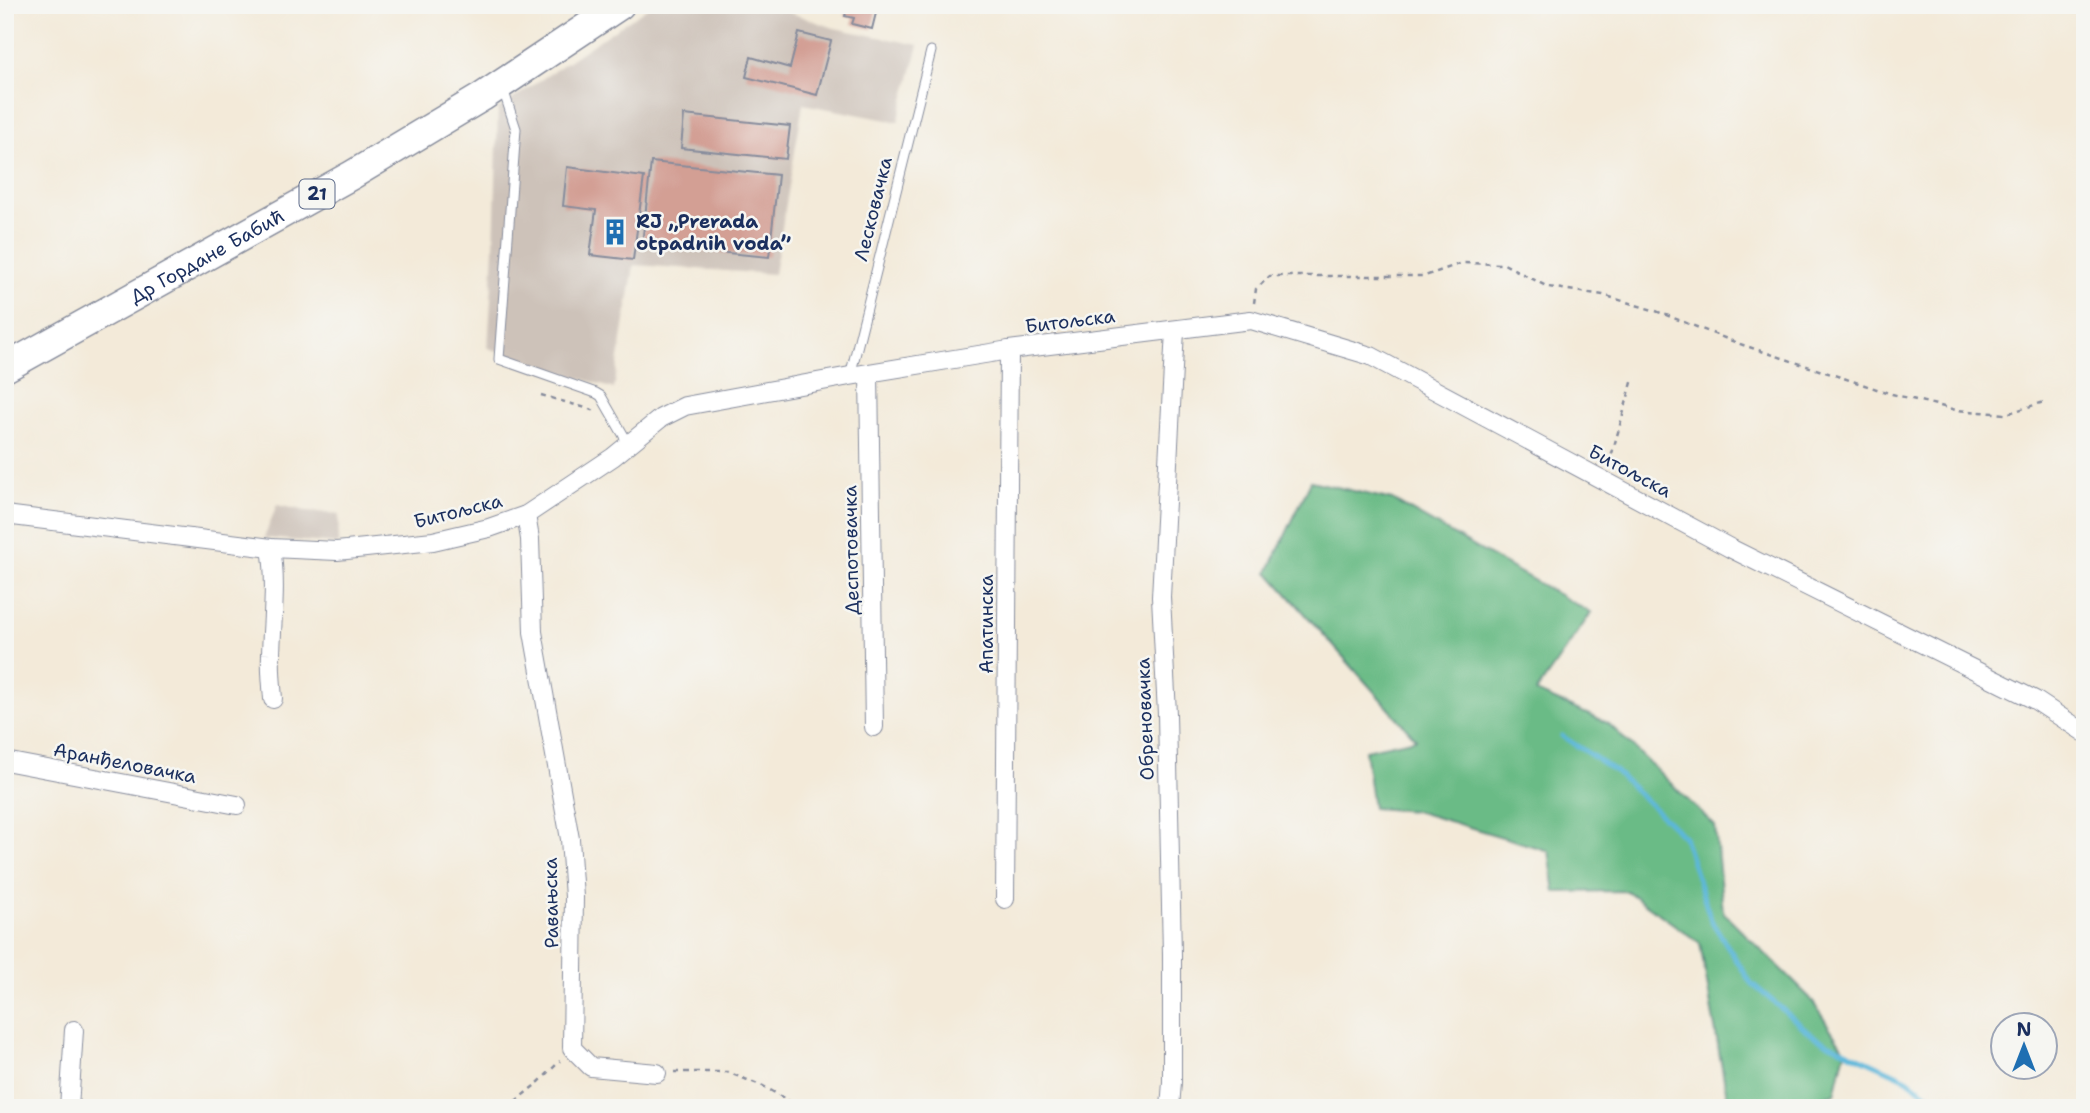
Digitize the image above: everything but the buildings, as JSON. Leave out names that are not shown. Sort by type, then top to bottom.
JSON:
[{"type":"main road","name":"Др Гордане Бабић","points":[[5,368],[352,175],[502,85],[620,5]]},
{"type":"street","name":"Битољска","points":[[5,515],[271,548],[337,551],[433,541],[489,528],[526,515],[612,457],[661,418],[685,406],[1009,350],[1251,320],[1371,356],[1730,548],[2035,700],[2085,733]]},
{"type":"street","name":"Обреновачка","points":[[1170,1108],[1172,956],[1167,714],[1161,597],[1175,330]]},
{"type":"street","name":"Апатинска","points":[[1005,899],[1009,350]]},
{"type":"street","name":"Деспотовачка","points":[[869,373],[874,727]]},
{"type":"street","name":"Равањска","points":[[526,515],[530,539],[533,632],[570,839],[574,897],[572,1048]]},
{"type":"street","points":[[271,548],[274,562],[274,623],[270,655],[273,699]]},
{"type":"street","name":"Аранђеловачка","points":[[5,761],[237,805]]},
{"type":"street","points":[[69,1108],[74,1030]]},
{"type":"street","points":[[572,1048],[591,1067],[657,1073]]},
{"type":"lane","name":"Лесковачка","points":[[850,376],[930,51]]},
{"type":"lane","points":[[502,85],[516,129],[499,359],[601,396],[628,443]]},
{"type":"path","points":[[1251,320],[1256,289],[1270,276],[1424,276],[1462,263],[1504,264],[1548,287],[1603,295],[1656,311],[1737,343],[1892,394],[1956,410],[2006,414],[2047,401]]},
{"type":"path","points":[[1604,481],[1633,379]]},
{"type":"path","points":[[541,395],[612,416]]},
{"type":"path","points":[[507,1108],[539,1082],[572,1048]]},
{"type":"path","points":[[657,1073],[699,1070],[727,1072],[763,1086],[801,1108]]},
{"type":"shaded area","points":[[651,5],[768,5],[834,28],[919,45],[898,122],[803,104],[774,274],[634,265],[614,389],[488,348],[498,109]]},
{"type":"shaded area","points":[[277,505],[339,514],[338,544],[264,538]]},
{"type":"green space","points":[[1311,481],[1392,500],[1591,613],[1536,692],[1608,723],[1715,826],[1723,912],[1810,998],[1845,1051],[1835,1094],[1756,1108],[1729,1108],[1700,943],[1627,891],[1555,892],[1549,851],[1415,811],[1373,808],[1365,750],[1416,739],[1268,572]]},
{"type":"waterway","points":[[1562,736],[1615,771],[1684,837],[1711,920],[1751,983],[1815,1037],[1907,1079],[1945,1108]]},
{"type":"place","name":"RJ „Prerada otpadnih voda”","points":[[615,232]]}]
